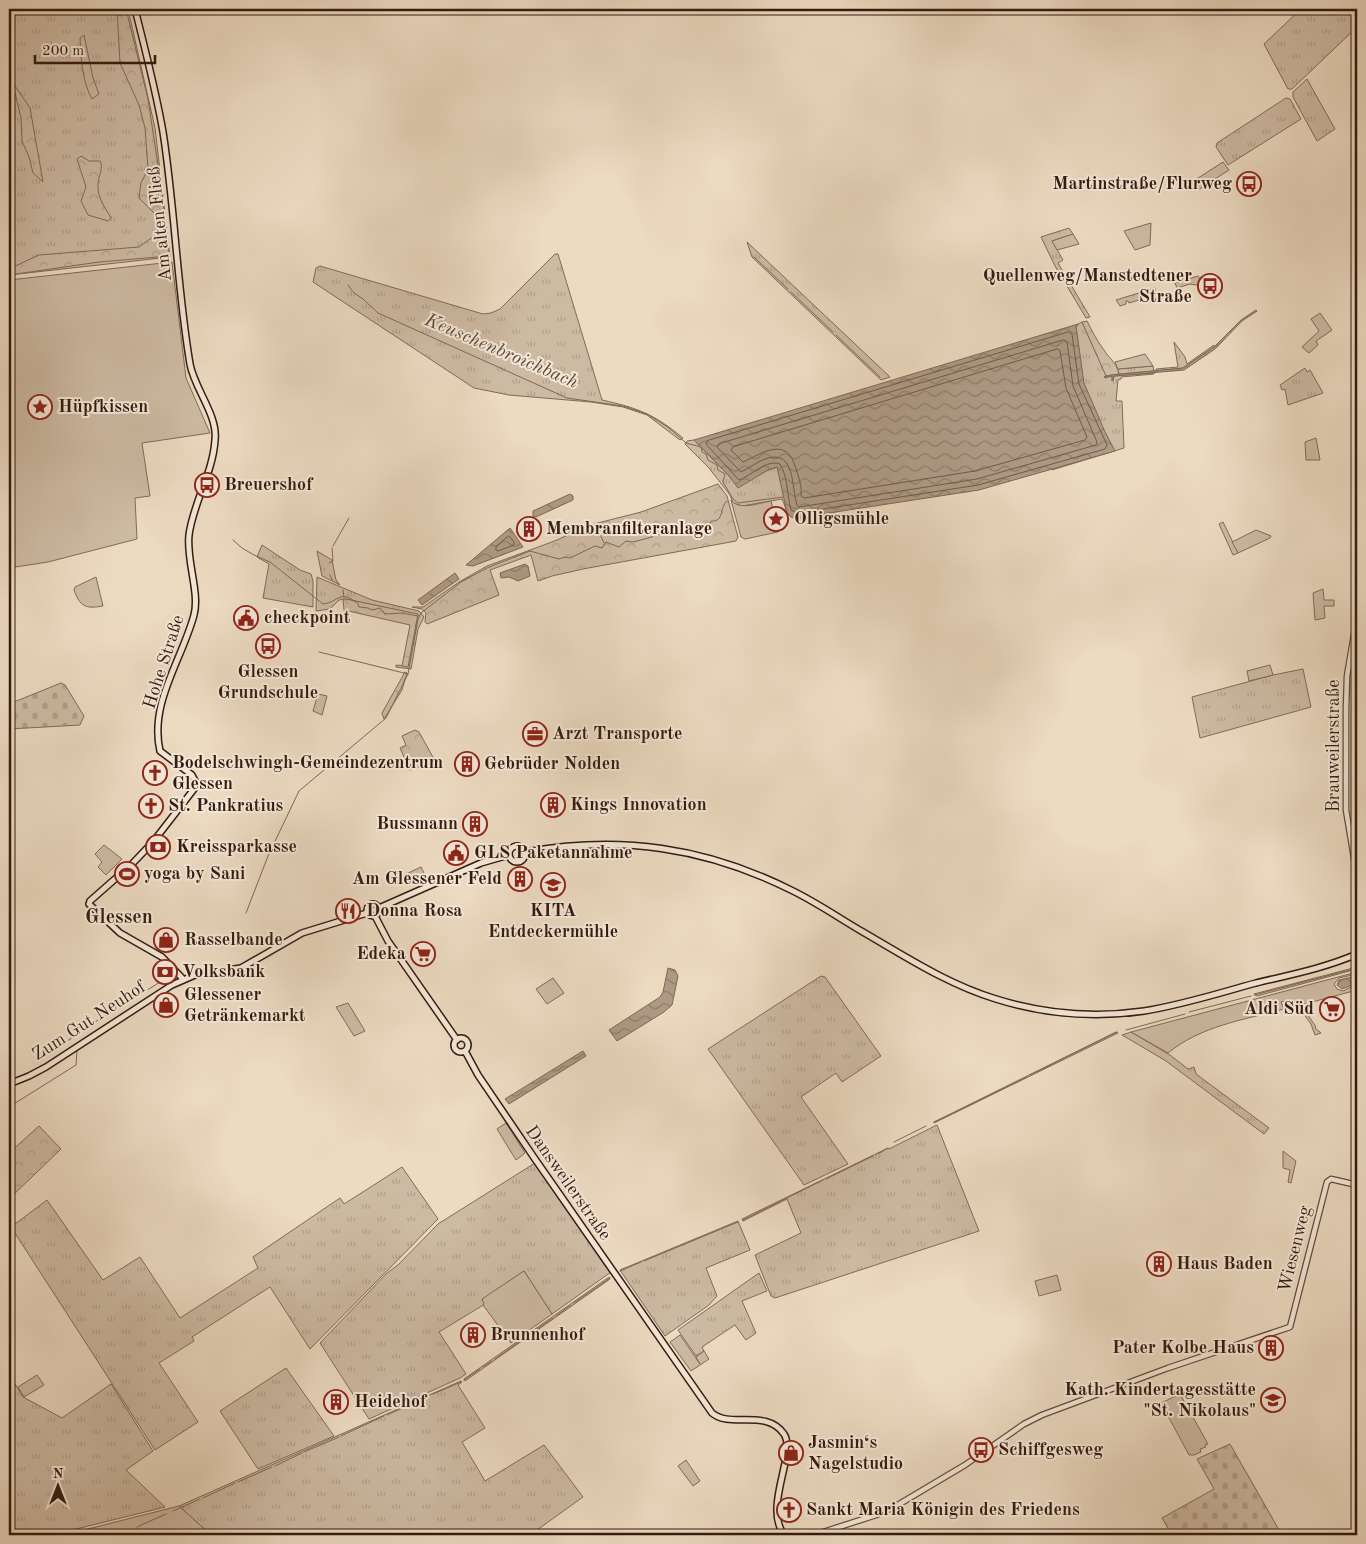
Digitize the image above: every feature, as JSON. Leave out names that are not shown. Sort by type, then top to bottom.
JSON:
[{"type":"main road","name":"Am alten Fließ","points":[[135,9],[163,130],[190,367],[207,407],[215,434]]},
{"type":"main road","name":"Hohe Straße","points":[[184,980],[162,957],[120,933],[89,904],[153,842],[194,789],[195,779],[192,775],[160,751],[158,737],[159,716],[166,687],[194,614],[189,555],[190,532],[212,456],[215,434]]},
{"type":"main road","points":[[526,852],[590,844],[647,846],[696,854],[731,864],[791,890],[926,968],[967,989],[1014,1004],[1063,1013],[1116,1014],[1154,1009],[1312,969],[1357,954]]},
{"type":"main road","points":[[515,845],[522,846],[526,852],[525,858],[519,862],[513,861],[509,856],[511,848],[515,845]]},
{"type":"main road","points":[[379,908],[481,863],[509,856]]},
{"type":"main road","points":[[367,913],[367,907],[370,904],[376,904],[379,908]]},
{"type":"main road","points":[[184,980],[195,975],[241,968],[302,933],[367,913],[370,916],[376,916],[379,908]]},
{"type":"main road","name":"Dansweilerstraße","points":[[376,916],[388,940],[456,1040]]},
{"type":"main road","name":"Zum Gut Neuhof","points":[[9,1084],[46,1067],[156,994],[184,980]]},
{"type":"main road","name":"Dansweilerstraße","points":[[456,1040],[460,1038],[467,1040],[468,1046],[465,1051]]},
{"type":"main road","name":"Dansweilerstraße","points":[[456,1040],[454,1046],[456,1050],[465,1051]]},
{"type":"main road","name":"Dansweilerstraße","points":[[465,1051],[518,1134],[715,1415],[727,1418],[762,1420],[776,1426],[785,1436],[787,1448],[777,1505],[779,1528],[784,1535]]},
{"type":"street","name":"Brauweilerstraße","points":[[1357,617],[1347,676],[1346,810],[1357,876]]},
{"type":"street","name":"Wiesenweg","points":[[815,1535],[876,1515],[896,1506],[965,1465],[1024,1424],[1042,1415],[1168,1368],[1290,1327],[1327,1182],[1331,1179],[1357,1186]]},
{"type":"green space","points":[[9,9],[128,9],[155,128],[170,257],[9,275]]},
{"type":"green space","points":[[117,9],[126,9],[148,99],[162,192],[169,256],[99,262],[9,275],[9,269],[39,255],[139,247],[157,234],[160,223],[157,216],[139,198],[141,183],[148,169],[145,128],[139,105],[120,63]]},
{"type":"green space","points":[[1301,9],[1357,9],[1357,27],[1292,89],[1288,89],[1264,44]]},
{"type":"green space","points":[[84,35],[93,78],[99,94],[92,99],[86,85],[82,62],[80,38]]},
{"type":"green space","points":[[9,77],[30,108],[43,182],[33,173],[22,141],[21,118],[15,93],[9,85]]},
{"type":"green space","points":[[1307,79],[1335,129],[1317,141],[1293,97],[1293,92]]},
{"type":"green space","points":[[1286,98],[1290,99],[1301,119],[1228,165],[1216,147],[1217,143]]},
{"type":"green space","points":[[81,156],[89,161],[100,161],[98,189],[102,202],[111,218],[108,221],[88,215],[81,201],[86,187],[77,159]]},
{"type":"green space","points":[[1223,162],[1229,170],[1198,190],[1195,180]]},
{"type":"green space","points":[[1151,223],[1150,245],[1135,250],[1124,231]]},
{"type":"green space","points":[[1069,228],[1073,234],[1052,241],[1063,260],[1058,263],[1090,317],[1086,318],[1055,266],[1041,237]]},
{"type":"green space","points":[[1073,234],[1079,244],[1057,250],[1052,241]]},
{"type":"green space","points":[[747,242],[890,377],[881,380],[752,257]]},
{"type":"green space","points":[[555,254],[558,254],[602,400],[645,413],[663,423],[683,438],[680,440],[647,415],[623,407],[591,402],[509,395],[474,388],[313,282],[316,268],[320,266],[483,314],[500,309]]},
{"type":"green space","points":[[172,262],[186,378],[210,433],[142,443],[150,496],[135,498],[137,539],[48,562],[9,568],[9,337],[12,336],[9,326],[9,280]]},
{"type":"green space","points":[[1198,276],[1204,284],[1203,286],[1190,284],[1177,288],[1175,283]]},
{"type":"green space","points":[[1155,288],[1156,295],[1129,303],[1126,301],[1126,304],[1120,306],[1116,300]]},
{"type":"green space","points":[[1320,313],[1332,330],[1316,341],[1318,345],[1309,353],[1302,347],[1319,331],[1311,319]]},
{"type":"green space","points":[[1087,321],[1099,343],[1113,361],[1119,374],[1106,376],[1082,322]]},
{"type":"green space","points":[[1082,322],[1106,375],[1104,377],[1113,376],[1113,381],[1114,376],[1154,373],[1121,377],[1118,380],[1116,401],[1122,401],[1124,448],[1052,470],[1050,463],[801,519],[789,515],[782,499],[742,506],[733,503],[730,495],[709,468],[685,444],[687,441],[694,440],[738,487],[768,470],[1082,373],[1076,327]]},
{"type":"green space","points":[[1174,342],[1185,357],[1187,364],[1214,345],[1214,347],[1183,368],[1156,371],[1156,369],[1178,367]]},
{"type":"green space","points":[[1145,354],[1153,366],[1118,369],[1115,362]]},
{"type":"green space","points":[[1153,366],[1154,371],[1119,374],[1118,369]]},
{"type":"green space","points":[[1305,368],[1307,372],[1310,370],[1323,393],[1288,405],[1285,389],[1282,390],[1280,385]]},
{"type":"green space","points":[[1316,438],[1320,460],[1306,460],[1305,442]]},
{"type":"green space","points":[[718,484],[727,496],[738,537],[736,541],[583,569],[538,581],[531,555],[490,570],[499,595],[427,624],[425,622],[426,613],[422,609],[412,607],[423,607],[459,582],[487,566],[557,540],[590,525],[641,512]]},
{"type":"green space","name":"Olligsmühle","points":[[731,500],[744,506],[771,501],[775,517],[764,519],[765,525],[776,523],[778,532],[745,539],[741,537]]},
{"type":"green space","points":[[1223,522],[1238,553],[1233,555],[1219,524]]},
{"type":"green space","points":[[1256,530],[1271,536],[1238,553],[1232,542]]},
{"type":"green space","points":[[262,545],[300,570],[311,574],[313,581],[313,607],[263,598],[269,564],[257,557]]},
{"type":"green space","points":[[317,551],[332,560],[336,580],[340,585],[322,576]]},
{"type":"green space","points":[[96,577],[103,606],[84,606],[74,590],[75,587]]},
{"type":"green space","points":[[317,577],[372,600],[419,611],[424,617],[418,629],[411,669],[396,667],[396,665],[408,666],[418,615],[346,599],[339,600],[330,609],[316,611]]},
{"type":"green space","points":[[1323,589],[1324,600],[1334,600],[1334,606],[1324,606],[1325,618],[1315,620],[1313,593]]},
{"type":"green space","points":[[343,599],[418,614],[408,667],[402,666],[410,625],[344,610]]},
{"type":"green space","points":[[1270,665],[1273,675],[1249,681],[1247,671]]},
{"type":"green space","points":[[1303,669],[1311,707],[1200,738],[1192,697],[1273,675]]},
{"type":"green space","points":[[405,672],[407,673],[402,690],[384,719],[382,713]]},
{"type":"green space","points":[[61,683],[65,685],[84,716],[80,725],[9,729],[9,704]]},
{"type":"green space","points":[[318,694],[327,696],[322,715],[313,711]]},
{"type":"green space","points":[[415,730],[419,732],[434,759],[433,763],[410,770],[400,748],[406,745],[402,736]]},
{"type":"green space","points":[[104,845],[122,859],[106,875],[98,867],[102,862],[95,854]]},
{"type":"green space","points":[[421,867],[425,875],[408,885],[404,875]]},
{"type":"green space","points":[[1357,967],[1357,969],[1257,996],[1254,994]]},
{"type":"green space","points":[[1357,972],[1357,974],[1339,978],[1334,984],[1337,989],[1343,991],[1357,984],[1357,990],[1301,1005],[1315,1028],[1321,1033],[1315,1035],[1311,1024],[1293,999],[1281,1002],[1284,1009],[1208,1030],[1194,1036],[1168,1053],[1131,1032]]},
{"type":"green space","points":[[821,976],[825,977],[881,1056],[842,1082],[836,1073],[801,1097],[848,1164],[804,1185],[708,1049]]},
{"type":"green space","points":[[553,978],[564,993],[547,1004],[536,989]]},
{"type":"green space","points":[[348,1003],[365,1031],[354,1036],[336,1007]]},
{"type":"green space","points":[[1116,1032],[1118,1033],[934,1123],[934,1122]]},
{"type":"green space","points":[[1131,1032],[1170,1055],[1188,1069],[1194,1067],[1196,1074],[1269,1128],[1264,1134],[1166,1061],[1122,1035]]},
{"type":"green space","points":[[506,1123],[525,1153],[516,1160],[497,1129]]},
{"type":"green space","points":[[937,1125],[979,1231],[775,1298],[771,1296],[755,1255],[801,1233],[787,1199],[743,1221],[742,1219]]},
{"type":"green space","points":[[39,1126],[61,1149],[9,1199],[9,1153]]},
{"type":"green space","points":[[1283,1151],[1296,1161],[1291,1183],[1288,1182],[1290,1170],[1283,1168]]},
{"type":"green space","points":[[535,1163],[611,1272],[552,1314],[524,1271],[482,1300],[485,1304],[439,1332],[466,1374],[369,1419],[320,1343],[387,1273],[398,1265],[438,1224]]},
{"type":"green space","points":[[402,1167],[438,1219],[310,1349],[270,1287],[192,1337],[194,1341],[159,1363],[198,1422],[155,1450],[11,1227],[47,1200],[103,1280],[140,1257],[180,1318],[258,1268],[253,1257],[340,1198],[344,1204]]},
{"type":"green space","points":[[738,1221],[750,1250],[706,1268],[717,1296],[709,1305],[665,1336],[620,1270]]},
{"type":"green space","points":[[524,1271],[552,1314],[511,1343],[483,1305],[482,1299]]},
{"type":"green space","points":[[759,1273],[767,1291],[742,1301],[756,1333],[746,1340],[735,1325],[702,1347],[704,1351],[696,1356],[678,1330]]},
{"type":"green space","points":[[1057,1275],[1061,1290],[1039,1296],[1035,1281]]},
{"type":"green space","points":[[609,1277],[610,1279],[465,1381],[464,1379]]},
{"type":"green space","points":[[680,1335],[700,1364],[696,1357],[704,1351],[709,1359],[691,1371],[670,1342]]},
{"type":"green space","points":[[286,1368],[334,1436],[258,1469],[220,1411]]},
{"type":"green space","points":[[9,1374],[23,1397],[62,1418],[111,1384],[153,1451],[126,1470],[165,1507],[52,1535],[23,1535],[9,1527]]},
{"type":"green space","points":[[37,1375],[44,1385],[24,1397],[18,1387]]},
{"type":"green space","points":[[461,1381],[458,1385],[485,1428],[462,1442],[485,1481],[544,1445],[583,1497],[530,1535],[211,1535],[179,1506]]},
{"type":"green space","points":[[1180,1394],[1208,1444],[1200,1449],[1201,1452],[1194,1455],[1189,1455],[1161,1403]]},
{"type":"green space","points":[[1230,1444],[1282,1535],[1172,1535],[1162,1518],[1214,1489],[1197,1459]]},
{"type":"green space","points":[[686,1460],[700,1481],[693,1486],[678,1466]]},
{"type":"green space","points":[[179,1506],[211,1535],[64,1535]]},
{"type":"water","points":[[1256,310],[1242,321],[1215,349],[1184,370],[1114,376],[1112,381],[1112,376],[1104,377],[1111,375],[1183,368],[1214,347],[1241,320]]},
{"type":"water","points":[[1078,324],[1076,327],[1084,383],[1115,451],[979,490],[796,518],[791,517],[787,513],[777,467],[768,470],[738,488],[694,440]]},
{"type":"water","points":[[570,494],[573,496],[573,500],[536,517],[533,516],[533,511]]},
{"type":"water","points":[[510,528],[523,547],[473,566],[466,565]]},
{"type":"water","points":[[525,564],[528,566],[530,576],[518,581],[509,577],[501,578],[500,573]]},
{"type":"water","points":[[455,573],[459,579],[422,605],[418,600]]},
{"type":"water","points":[[668,968],[675,970],[678,976],[672,1005],[617,1041],[609,1030],[660,997],[663,992]]},
{"type":"water","points":[[1357,976],[1357,983],[1342,989],[1337,985],[1339,980]]},
{"type":"water","points":[[583,1051],[586,1056],[509,1104],[505,1099]]},
{"type":"waterway","points":[[754,257],[788,289]]},
{"type":"waterway","name":"Keuschenbroichbach","points":[[348,285],[354,293],[378,313],[567,398],[623,406],[647,414],[669,428],[686,443],[701,447],[708,460],[717,465],[718,470],[725,474],[723,482],[733,499],[738,503],[783,497]]},
{"type":"waterway","points":[[791,292],[833,332]]},
{"type":"waterway","points":[[836,335],[880,377]]},
{"type":"waterway","points":[[246,913],[268,856],[299,791],[386,718],[408,674],[418,619],[421,613],[461,582],[487,568],[530,551],[559,559],[570,558],[595,546],[602,548],[606,542],[619,547],[626,541],[633,542],[652,537],[654,534],[663,534],[676,527],[694,528],[710,525],[711,521],[715,521],[720,517],[727,501]]},
{"type":"waterway","points":[[333,546],[349,518]]},
{"type":"waterway","points":[[595,523],[604,543]]},
{"type":"waterway","points":[[233,540],[242,548],[270,562],[323,604],[346,597],[358,603],[359,607],[372,610],[380,608],[385,614],[402,613],[418,616]]},
{"type":"waterway","points":[[329,563],[333,561],[332,548]]},
{"type":"waterway","points":[[330,575],[332,580]]},
{"type":"waterway","points":[[343,590],[344,597]]},
{"type":"waterway","points":[[319,652],[408,674]]},
{"type":"waterway","points":[[1254,995],[1357,968]]},
{"type":"waterway","points":[[52,1044],[58,1048],[82,1030],[170,976]]},
{"type":"waterway","points":[[1189,1012],[1251,996]]},
{"type":"waterway","points":[[1126,1030],[1185,1014]]},
{"type":"waterway","points":[[1030,1075],[1117,1032]]},
{"type":"waterway","points":[[9,1107],[76,1065],[77,1051]]},
{"type":"waterway","points":[[954,1113],[1027,1077]]},
{"type":"waterway","points":[[934,1122],[952,1114]]},
{"type":"waterway","points":[[894,1142],[926,1126]]},
{"type":"waterway","points":[[878,1154],[888,1148]]},
{"type":"waterway","points":[[826,1179],[873,1156]]},
{"type":"waterway","points":[[743,1220],[823,1180]]},
{"type":"waterway","points":[[644,1261],[738,1222]]},
{"type":"waterway","points":[[620,1271],[641,1262]]},
{"type":"waterway","points":[[574,1303],[610,1278]]},
{"type":"waterway","points":[[556,1316],[571,1305]]},
{"type":"waterway","points":[[530,1334],[553,1318]]},
{"type":"waterway","points":[[495,1359],[527,1336]]},
{"type":"waterway","points":[[483,1367],[492,1361]]},
{"type":"waterway","points":[[464,1380],[480,1369]]},
{"type":"waterway","points":[[433,1394],[461,1382]]},
{"type":"waterway","points":[[387,1415],[429,1396]]},
{"type":"waterway","points":[[341,1436],[384,1416]]},
{"type":"waterway","points":[[304,1452],[339,1437]]},
{"type":"waterway","points":[[275,1466],[302,1453]]},
{"type":"waterway","points":[[238,1482],[272,1467]]},
{"type":"waterway","points":[[203,1498],[235,1483]]},
{"type":"waterway","points":[[173,1511],[200,1499]]},
{"type":"waterway","points":[[122,1535],[130,1534],[139,1526],[166,1514]]},
{"type":"place","name":"Martinstraße/Flurweg","points":[[1249,184]]},
{"type":"place","name":"Quellenweg/Manstedtener Straße","points":[[1210,286]]},
{"type":"place","name":"Hüpfkissen","points":[[40,407]]},
{"type":"place","name":"Breuershof","points":[[207,485]]},
{"type":"place","name":"Olligsmühle","points":[[776,519]]},
{"type":"place","name":"Membranfilteranlage","points":[[529,529]]},
{"type":"place","name":"checkpoint","points":[[246,618]]},
{"type":"place","name":"Glessen Grundschule","points":[[268,646]]},
{"type":"place","name":"Arzt Transporte","points":[[535,734]]},
{"type":"place","name":"Gebrüder Nolden","points":[[467,764]]},
{"type":"place","name":"Bodelschwingh-Gemeindezentrum Glessen","points":[[155,773]]},
{"type":"place","name":"Kings Innovation","points":[[553,805]]},
{"type":"place","name":"St. Pankratius","points":[[151,806]]},
{"type":"place","name":"Bussmann","points":[[475,824]]},
{"type":"place","name":"Kreissparkasse","points":[[158,847]]},
{"type":"place","name":"GLS Paketannahme","points":[[456,853]]},
{"type":"place","name":"yoga by Sani","points":[[127,874]]},
{"type":"place","name":"Am Glessener Feld","points":[[520,879]]},
{"type":"place","name":"KITA Entdeckermühle","points":[[553,885]]},
{"type":"place","name":"Donna Rosa","points":[[348,911]]},
{"type":"place","name":"Rasselbande","points":[[166,940]]},
{"type":"place","name":"Edeka","points":[[423,954]]},
{"type":"place","name":"Volksbank","points":[[165,972]]},
{"type":"place","name":"Glessener Getränkemarkt","points":[[166,1005]]},
{"type":"place","name":"Aldi Süd","points":[[1332,1009]]},
{"type":"place","name":"Haus Baden","points":[[1159,1264]]},
{"type":"place","name":"Brunnenhof","points":[[473,1335]]},
{"type":"place","name":"Pater Kolbe Haus","points":[[1271,1348]]},
{"type":"place","name":"Kath. Kindertagesstätte \"St. Nikolaus\"","points":[[1273,1400]]},
{"type":"place","name":"Heidehof","points":[[336,1402]]},
{"type":"place","name":"Schiffgesweg","points":[[981,1450]]},
{"type":"place","name":"Jasmin‘s Nagelstudio","points":[[791,1453]]},
{"type":"place","name":"Sankt Maria Königin des Friedens","points":[[789,1510]]},
{"type":"district","name":"Glessen","points":[[119,918]]}]
